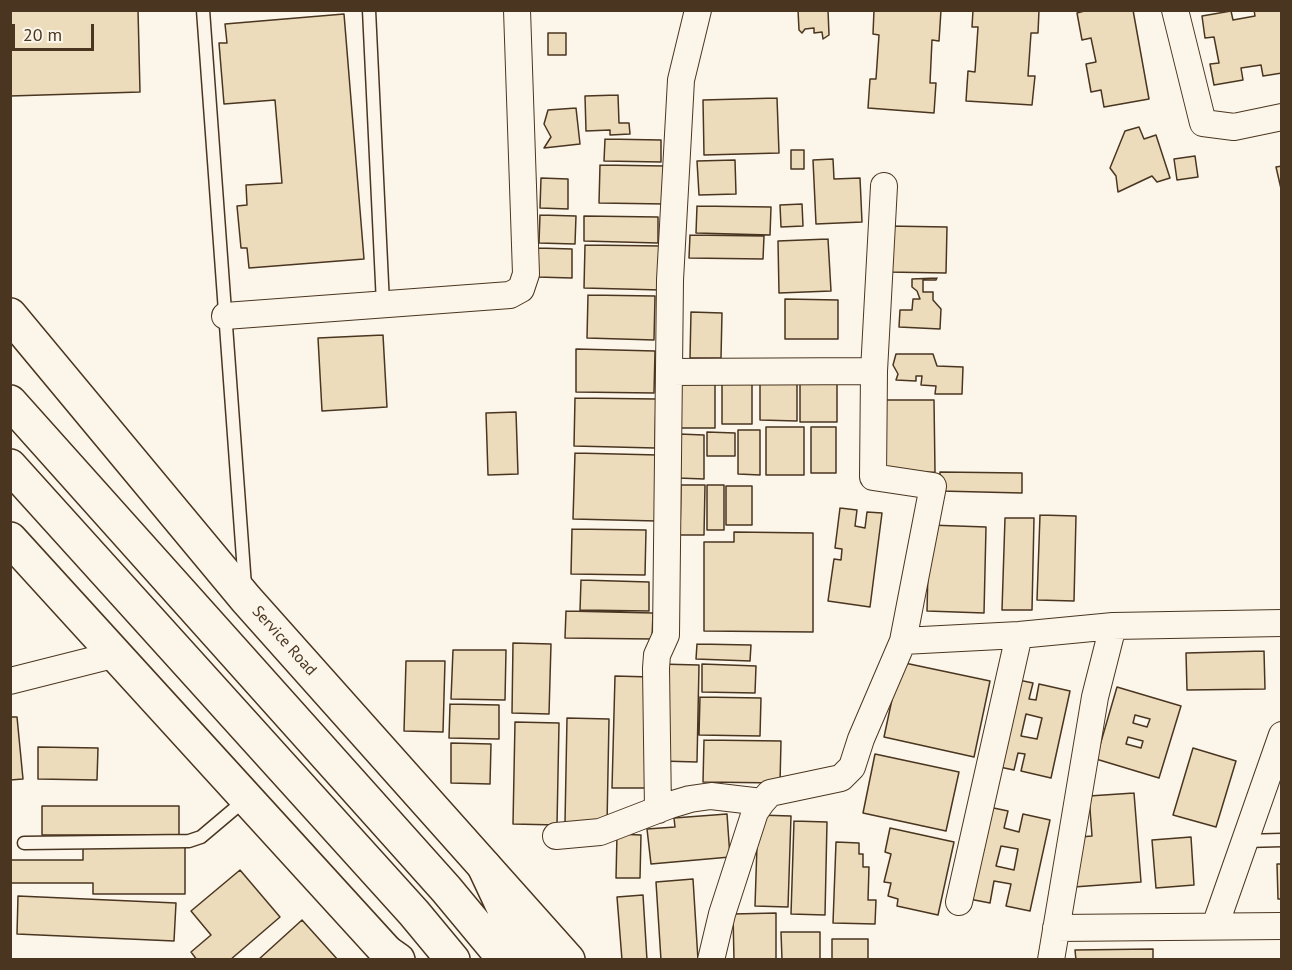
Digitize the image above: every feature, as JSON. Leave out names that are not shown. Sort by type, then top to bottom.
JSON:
[{"type":"main road","name":"Service Road","points":[[10,315],[246,599],[568,960]]},
{"type":"main road","points":[[10,402],[446,889],[505,960]]},
{"type":"main road","points":[[10,466],[414,913],[453,960]]},
{"type":"main road","points":[[10,538],[390,958]]},
{"type":"main road","points":[[484,866],[528,960]]},
{"type":"street","points":[[225,316],[510,295],[521,289],[526,274],[517,10]]},
{"type":"street","points":[[658,810],[656,668],[657,656],[666,635],[670,280],[681,80],[698,10]]},
{"type":"street","points":[[1175,10],[1203,123],[1234,128],[1281,117]]},
{"type":"street","points":[[711,960],[726,902],[755,812],[770,793],[841,778],[852,767],[861,739],[903,641],[933,486],[873,477],[874,372],[884,186]]},
{"type":"street","points":[[669,372],[874,372]]},
{"type":"street","points":[[903,641],[1019,635],[1113,626],[1281,623]]},
{"type":"street","points":[[1051,960],[1095,697],[1113,626]]},
{"type":"street","points":[[959,902],[1019,635]]},
{"type":"street","points":[[10,681],[117,654]]},
{"type":"street","points":[[1215,926],[1281,735]]},
{"type":"street","points":[[556,836],[600,832],[690,799],[711,796],[762,802]]},
{"type":"street","points":[[1056,928],[1281,926]]},
{"type":"lane","points":[[203,10],[246,599]]},
{"type":"lane","points":[[369,10],[383,304]]},
{"type":"lane","points":[[24,843],[189,841],[201,837],[247,798]]},
{"type":"lane","points":[[1245,841],[1281,840]]},
{"type":"building","points":[[10,10],[138,10],[140,92],[10,96]]},
{"type":"building","points":[[798,10],[828,10],[829,35],[823,39],[822,32],[814,33],[814,28],[805,29],[802,33],[799,30]]},
{"type":"building","points":[[874,10],[941,10],[939,41],[932,40],[930,83],[936,83],[934,113],[868,108],[870,79],[876,79],[879,35],[873,34]]},
{"type":"building","points":[[973,10],[1039,10],[1038,33],[1031,33],[1028,76],[1035,76],[1032,105],[966,101],[968,71],[975,72],[978,27],[972,27]]},
{"type":"building","points":[[1088,10],[1133,10],[1149,99],[1104,107],[1101,90],[1091,92],[1086,64],[1096,62],[1091,38],[1082,40],[1077,13]]},
{"type":"building","points":[[1254,10],[1282,10],[1282,73],[1263,76],[1261,65],[1241,68],[1243,80],[1214,85],[1210,64],[1219,63],[1214,37],[1205,38],[1202,16],[1231,11],[1233,20],[1255,16]]},
{"type":"building","points":[[344,14],[364,259],[249,268],[247,248],[241,248],[237,206],[247,205],[246,185],[282,183],[275,100],[224,104],[219,43],[227,43],[225,24]]},
{"type":"building","points":[[548,33],[566,33],[566,55],[548,55]]},
{"type":"building","points":[[618,95],[619,123],[629,123],[630,134],[610,135],[610,130],[586,131],[585,96]]},
{"type":"building","points":[[777,98],[779,153],[704,155],[703,100]]},
{"type":"building","points":[[576,108],[580,144],[544,148],[551,137],[544,124],[548,110]]},
{"type":"building","points":[[1139,127],[1144,139],[1156,135],[1170,178],[1157,182],[1152,176],[1118,192],[1116,176],[1110,168],[1125,131]]},
{"type":"building","points":[[605,139],[661,140],[661,162],[604,161]]},
{"type":"building","points":[[791,150],[804,150],[804,169],[791,169]]},
{"type":"building","points":[[1195,156],[1198,177],[1177,180],[1174,159]]},
{"type":"building","points":[[833,159],[834,179],[860,178],[862,222],[816,224],[813,160]]},
{"type":"building","points":[[735,160],[736,194],[699,195],[697,161]]},
{"type":"building","points":[[600,165],[665,166],[665,204],[599,203]]},
{"type":"building","points":[[1282,166],[1282,193],[1276,167]]},
{"type":"building","points":[[541,178],[568,179],[568,209],[540,208]]},
{"type":"building","points":[[802,204],[803,226],[781,227],[780,205]]},
{"type":"building","points":[[697,206],[771,207],[770,235],[696,233]]},
{"type":"building","points":[[540,215],[576,216],[575,244],[539,243]]},
{"type":"building","points":[[584,216],[658,217],[658,243],[584,241]]},
{"type":"building","points":[[887,226],[947,227],[946,273],[887,272]]},
{"type":"building","points":[[690,235],[764,236],[763,259],[689,258]]},
{"type":"building","points":[[828,239],[831,291],[779,293],[778,241]]},
{"type":"building","points":[[585,245],[662,246],[661,290],[584,288]]},
{"type":"building","points":[[538,248],[572,249],[572,278],[537,277]]},
{"type":"building","points":[[937,278],[936,280],[923,280],[923,292],[933,292],[933,300],[941,309],[940,329],[899,327],[900,310],[912,310],[913,299],[920,299],[917,291],[912,287],[912,279]]},
{"type":"building","points":[[588,295],[655,296],[654,340],[587,338]]},
{"type":"building","points":[[785,299],[838,300],[838,339],[785,339]]},
{"type":"building","points":[[691,312],[722,313],[721,358],[690,358]]},
{"type":"building","points":[[383,335],[387,407],[322,411],[318,338]]},
{"type":"building","points":[[576,349],[655,351],[654,393],[576,392]]},
{"type":"building","points":[[896,354],[933,354],[937,366],[963,367],[962,394],[935,394],[936,386],[921,385],[922,376],[916,376],[916,381],[896,380],[898,374],[893,365]]},
{"type":"building","points":[[760,375],[797,375],[797,421],[760,420]]},
{"type":"building","points":[[722,376],[752,376],[752,424],[722,424]]},
{"type":"building","points":[[678,380],[715,381],[715,428],[678,428]]},
{"type":"building","points":[[800,381],[837,381],[837,422],[800,422]]},
{"type":"building","points":[[575,398],[656,399],[655,448],[574,446]]},
{"type":"building","points":[[876,400],[934,400],[935,472],[877,473]]},
{"type":"building","points":[[516,412],[518,474],[488,475],[486,413]]},
{"type":"building","points":[[766,427],[804,427],[804,475],[766,475]]},
{"type":"building","points":[[811,427],[836,427],[836,473],[811,473]]},
{"type":"building","points":[[738,430],[760,430],[760,475],[738,474]]},
{"type":"building","points":[[707,432],[735,433],[735,456],[707,456]]},
{"type":"building","points":[[679,434],[704,435],[704,479],[678,478]]},
{"type":"building","points":[[575,453],[658,455],[657,521],[573,519]]},
{"type":"building","points":[[940,472],[1022,473],[1022,493],[940,491]]},
{"type":"building","points":[[681,485],[705,485],[704,535],[680,535]]},
{"type":"building","points":[[707,485],[724,485],[724,530],[707,530]]},
{"type":"building","points":[[726,486],[752,486],[752,525],[726,525]]},
{"type":"building","points":[[840,508],[857,510],[855,526],[865,528],[867,512],[882,513],[870,607],[828,601],[834,559],[841,560],[842,549],[835,548]]},
{"type":"building","points":[[1040,515],[1076,516],[1074,601],[1037,600]]},
{"type":"building","points":[[1005,518],[1034,518],[1032,610],[1002,610]]},
{"type":"building","points":[[929,525],[986,527],[984,613],[927,611]]},
{"type":"building","points":[[572,529],[646,530],[645,575],[571,574]]},
{"type":"building","points":[[734,532],[813,533],[813,632],[704,631],[704,542],[734,542]]},
{"type":"building","points":[[581,580],[649,582],[649,611],[580,610]]},
{"type":"building","points":[[566,611],[653,613],[652,639],[565,638]]},
{"type":"building","points":[[513,643],[551,644],[549,714],[512,713]]},
{"type":"building","points":[[697,644],[751,645],[750,661],[696,659]]},
{"type":"building","points":[[453,650],[506,650],[505,700],[451,699]]},
{"type":"building","points":[[1264,651],[1265,689],[1187,690],[1186,653]]},
{"type":"building","points":[[406,661],[445,661],[443,732],[404,731]]},
{"type":"building","points":[[900,662],[990,681],[974,757],[884,737]]},
{"type":"building","points":[[659,664],[699,665],[697,762],[661,761]]},
{"type":"building","points":[[702,664],[756,666],[755,693],[702,692]]},
{"type":"building","points":[[615,676],[651,677],[649,788],[612,788]]},
{"type":"building","points":[[1009,678],[1033,683],[1029,699],[1036,700],[1039,684],[1070,691],[1051,778],[1021,771],[1025,754],[1018,753],[1014,770],[990,765]],"holes":[[[1026,714],[1042,718],[1037,739],[1021,736]]]},
{"type":"building","points":[[1117,687],[1181,706],[1159,778],[1096,759]],"holes":[[[1135,715],[1150,719],[1147,727],[1133,723]],[[1128,737],[1143,741],[1141,748],[1126,744]]]},
{"type":"building","points":[[700,697],[761,698],[760,736],[699,735]]},
{"type":"building","points":[[450,704],[499,705],[499,739],[449,738]]},
{"type":"building","points":[[10,717],[17,717],[23,779],[10,780]]},
{"type":"building","points":[[567,718],[609,719],[607,824],[565,823]]},
{"type":"building","points":[[515,722],[559,723],[557,825],[513,824]]},
{"type":"building","points":[[704,740],[781,741],[780,783],[703,782]]},
{"type":"building","points":[[451,743],[491,744],[490,784],[451,783]]},
{"type":"building","points":[[38,747],[98,748],[97,780],[38,779]]},
{"type":"building","points":[[1193,748],[1236,761],[1216,827],[1173,815]]},
{"type":"building","points":[[875,754],[959,772],[946,831],[863,813]]},
{"type":"building","points":[[1134,793],[1141,882],[1074,887],[1080,837],[1092,836],[1089,796]]},
{"type":"building","points":[[42,806],[179,806],[179,835],[42,835]]},
{"type":"building","points":[[984,806],[1008,811],[1004,828],[1019,832],[1023,814],[1050,820],[1030,911],[1006,906],[1011,884],[994,881],[990,903],[964,898]],"holes":[[[1001,846],[1018,849],[1014,870],[996,866]]]},
{"type":"building","points":[[727,814],[730,857],[651,864],[647,829],[675,827],[674,818]]},
{"type":"building","points":[[758,815],[791,816],[788,907],[755,906]]},
{"type":"building","points":[[794,821],[827,822],[825,915],[791,914]]},
{"type":"building","points":[[890,828],[954,842],[938,915],[897,906],[898,899],[888,896],[891,883],[884,882],[891,854],[885,852]]},
{"type":"building","points":[[617,834],[641,835],[640,878],[616,878]]},
{"type":"building","points":[[1191,837],[1194,885],[1156,888],[1152,840]]},
{"type":"building","points":[[836,842],[859,843],[859,854],[863,854],[863,867],[869,867],[868,900],[876,900],[875,924],[833,923]]},
{"type":"building","points":[[83,847],[185,847],[185,894],[93,894],[93,883],[10,883],[10,860],[83,860]]},
{"type":"building","points":[[1277,864],[1282,864],[1282,899],[1278,899]]},
{"type":"building","points":[[240,870],[280,917],[230,960],[197,960],[191,952],[211,935],[191,911]]},
{"type":"building","points":[[693,879],[698,960],[661,960],[656,882]]},
{"type":"building","points":[[643,895],[647,960],[622,960],[617,897]]},
{"type":"building","points":[[18,896],[176,903],[174,941],[17,934]]},
{"type":"building","points":[[776,913],[776,960],[734,960],[733,914]]},
{"type":"building","points":[[302,920],[338,960],[258,960]]},
{"type":"building","points":[[781,932],[820,932],[820,960],[782,960]]},
{"type":"building","points":[[832,939],[868,939],[868,959],[832,960]]},
{"type":"building","points":[[1153,949],[1153,960],[1076,960],[1075,950]]}]
